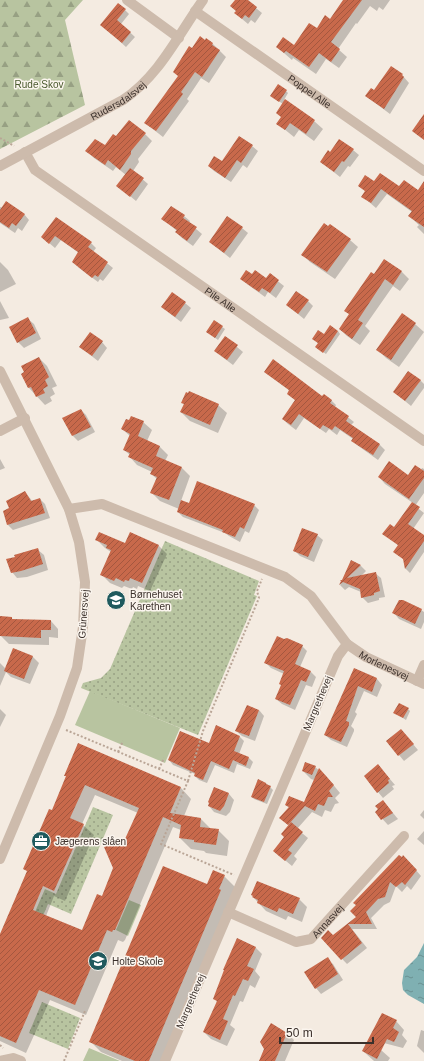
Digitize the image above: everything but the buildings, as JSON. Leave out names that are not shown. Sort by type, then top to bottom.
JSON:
[{"type":"street","points":[[127,0],[179,38]]},
{"type":"street","name":"Rudersdalsvej","points":[[0,166],[137,91],[152,76],[179,38],[203,0]]},
{"type":"street","name":"Poppel Alle","points":[[195,11],[424,171]]},
{"type":"street","name":"Pile Alle","points":[[25,152],[35,170],[424,441]]},
{"type":"street","name":"Grünersvej","points":[[0,371],[70,509],[79,542],[85,582],[83,627],[77,668],[56,726],[0,859]]},
{"type":"street","points":[[0,431],[25,418]]},
{"type":"street","points":[[70,509],[102,504],[285,577],[311,596],[347,644]]},
{"type":"street","name":"Morlenesvej","points":[[347,644],[366,657],[420,682]]},
{"type":"street","name":"Margrethevej","points":[[165,1061],[338,656],[347,644]]},
{"type":"street","points":[[420,682],[424,665]]},
{"type":"street","name":"Annasvej","points":[[228,912],[296,942],[311,939],[404,836]]},
{"type":"street","points":[[0,1061],[13,1058],[22,1061]]},
{"type":"path","points":[[0,138],[25,152]]},
{"type":"path","points":[[242,878],[161,844],[188,781],[203,731],[259,598],[257,591],[267,570]]},
{"type":"path","points":[[56,726],[188,781]]},
{"type":"path","points":[[118,752],[123,741]]},
{"type":"path","points":[[159,769],[164,758]]},
{"type":"path","points":[[64,1061],[85,1011]]},
{"type":"green space","name":"Rude Skov","points":[[0,0],[83,0],[65,20],[85,105],[0,149]]},
{"type":"green space","points":[[165,541],[259,581],[254,595],[257,596],[198,735],[81,688],[83,683],[101,678],[110,669]]},
{"type":"green space","points":[[90,691],[180,728],[165,763],[75,725]]},
{"type":"green space","points":[[93,807],[113,815],[71,914],[48,904],[36,932],[28,928],[45,889],[56,894]]},
{"type":"green space","points":[[129,900],[141,905],[128,936],[116,930]]},
{"type":"green space","points":[[42,1002],[80,1018],[68,1049],[29,1033]]},
{"type":"green space","points":[[89,1048],[120,1061],[83,1061]]},
{"type":"water","points":[[424,943],[424,1004],[408,995],[403,990],[402,983],[404,970],[417,957]]},
{"type":"place","name":"Børnehuset Karethen","points":[[116,600]]},
{"type":"place","name":"Jægerens slåen","points":[[41,841]]},
{"type":"place","name":"Holte Skole","points":[[98,961]]}]
